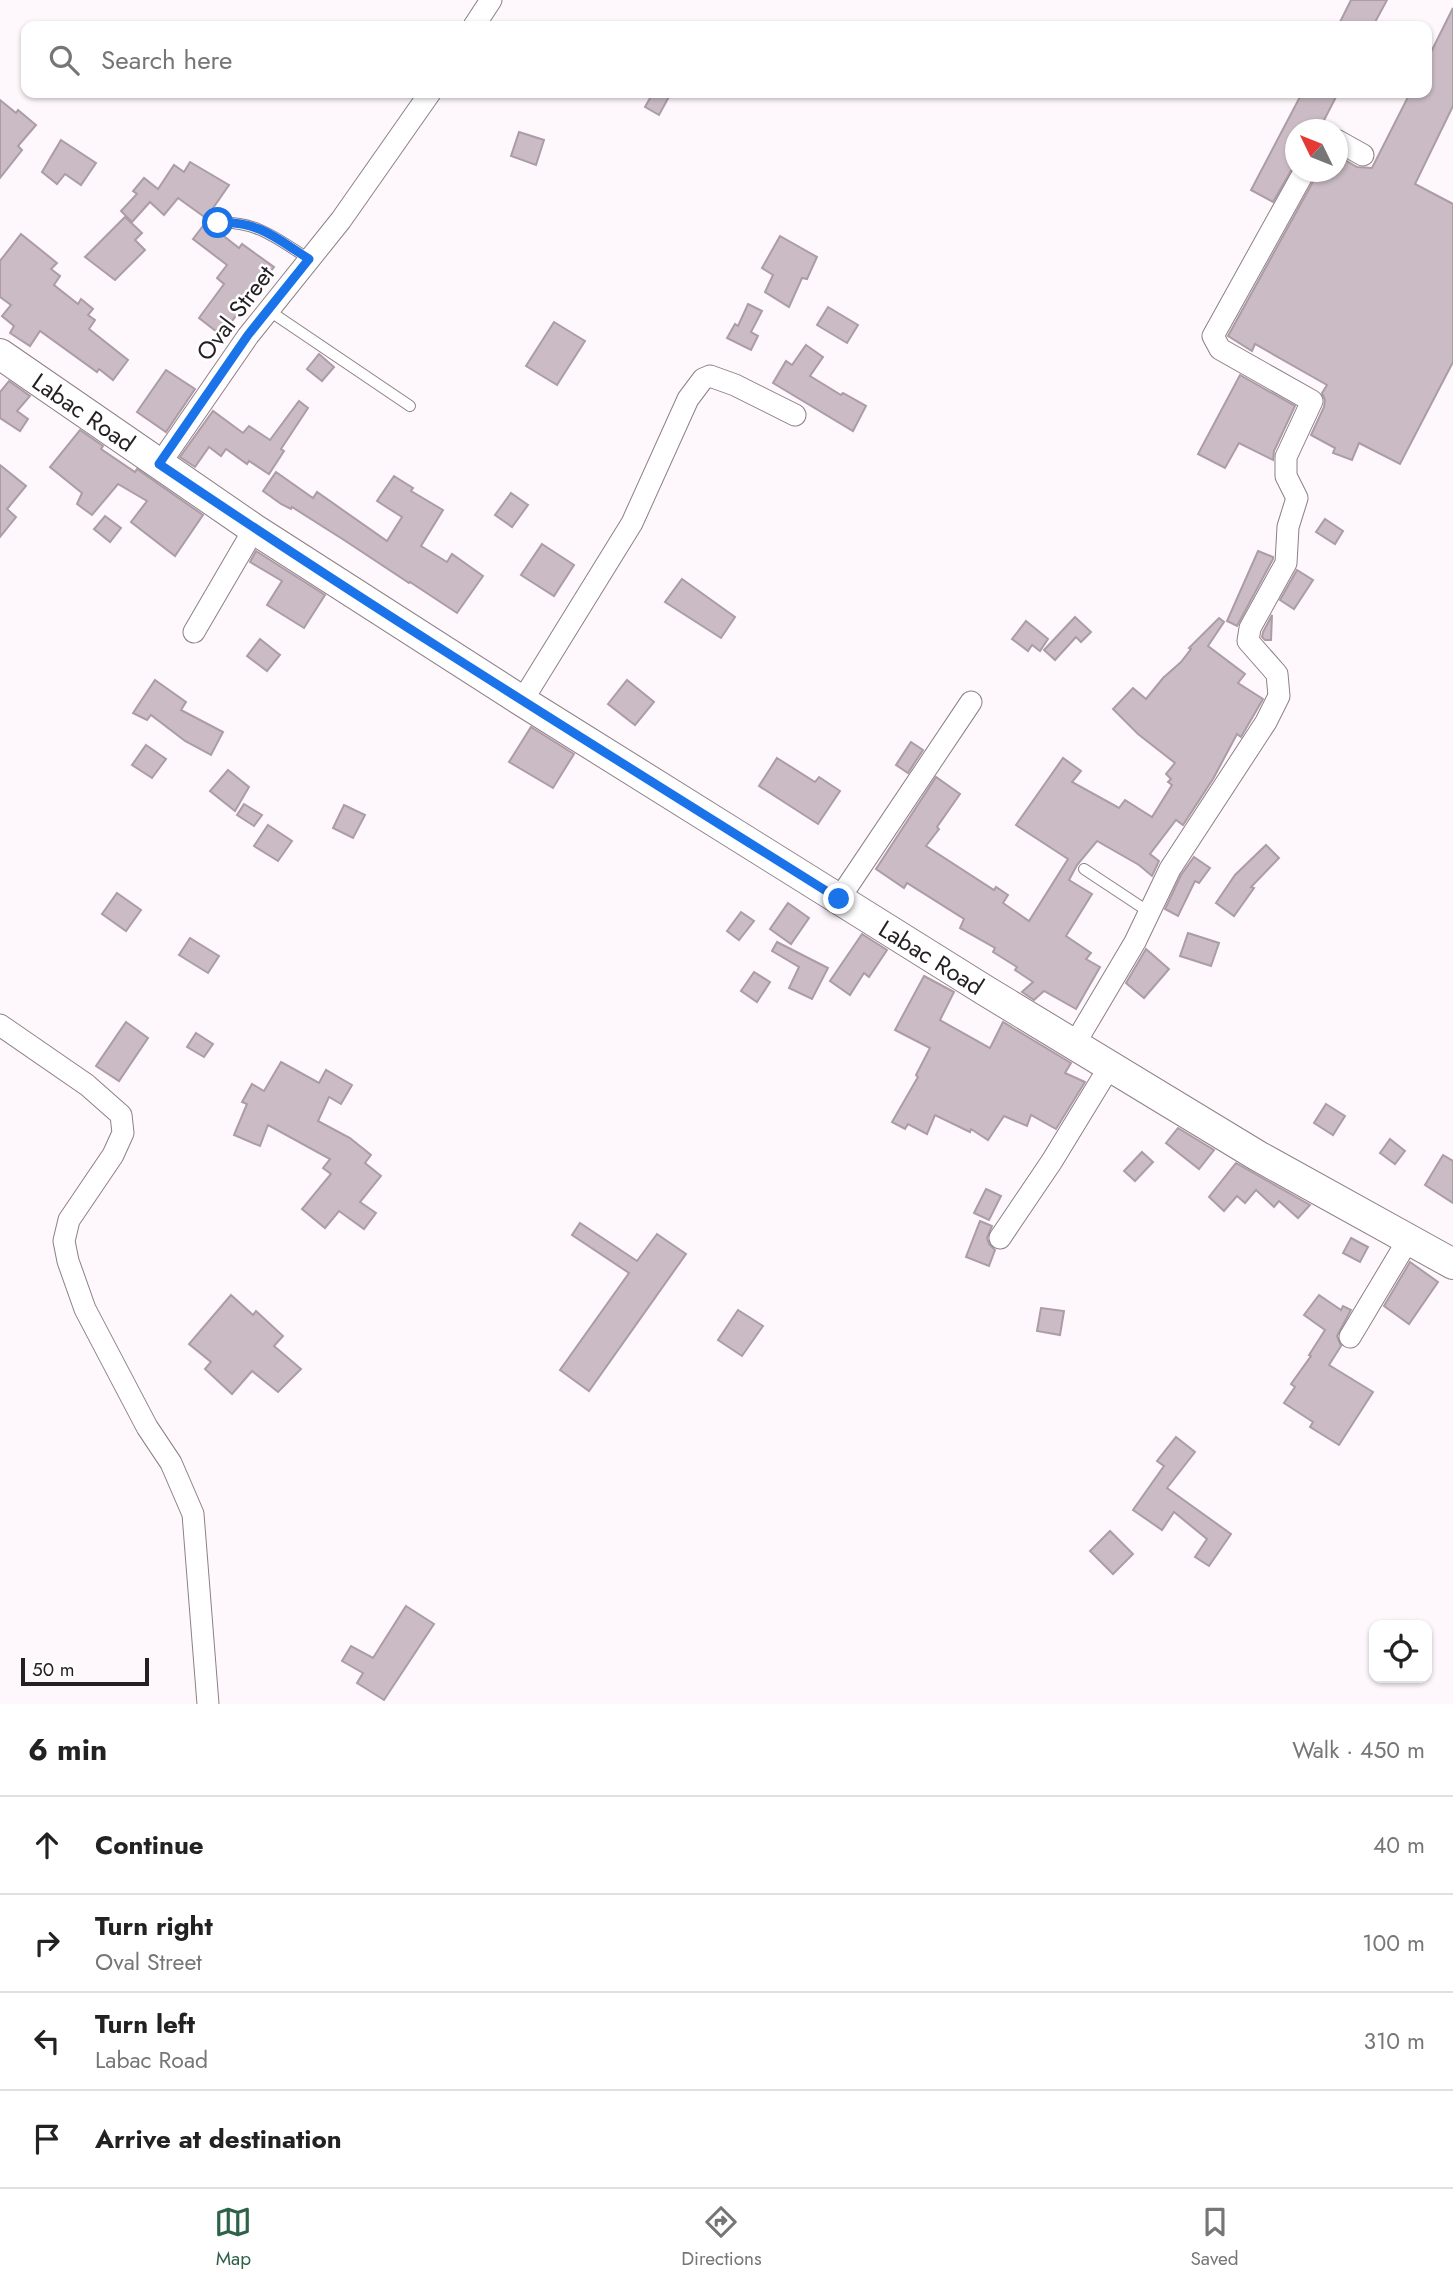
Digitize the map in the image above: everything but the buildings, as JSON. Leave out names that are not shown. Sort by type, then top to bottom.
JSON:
[{"type":"street","points":[[477,21],[491,0]]},
{"type":"street","name":"Oval Street","points":[[159,464],[248,335],[341,220],[426,98]]},
{"type":"street","points":[[1348,147],[1363,155]]},
{"type":"street","points":[[1074,1045],[1135,943],[1170,869],[1266,722],[1279,696],[1277,674],[1248,641],[1250,628],[1286,563],[1287,527],[1297,498],[1286,476],[1286,457],[1312,401],[1220,349],[1213,336],[1298,182]]},
{"type":"street","name":"Labac Road","points":[[0,354],[254,529],[522,701],[1074,1045],[1258,1156],[1453,1264]]},
{"type":"street","points":[[522,701],[632,523],[688,399],[703,379],[710,376],[735,384],[795,415]]},
{"type":"street","points":[[194,632],[254,529]]},
{"type":"street","points":[[839,899],[971,702]]},
{"type":"street","points":[[0,1025],[87,1085],[121,1115],[122,1133],[113,1155],[69,1220],[64,1241],[85,1309],[147,1427],[171,1463],[193,1514],[208,1704]]},
{"type":"street","points":[[1000,1238],[1052,1161],[1110,1066]]},
{"type":"street","points":[[1350,1337],[1408,1240]]},
{"type":"lane","points":[[218,223],[237,222],[256,227],[309,259]]},
{"type":"lane","points":[[268,310],[410,406]]},
{"type":"lane","points":[[1084,869],[1149,912]]},
{"type":"route","points":[[218,223],[237,222],[256,227],[309,259],[248,335],[159,464],[254,529],[522,701],[839,899]]}]
